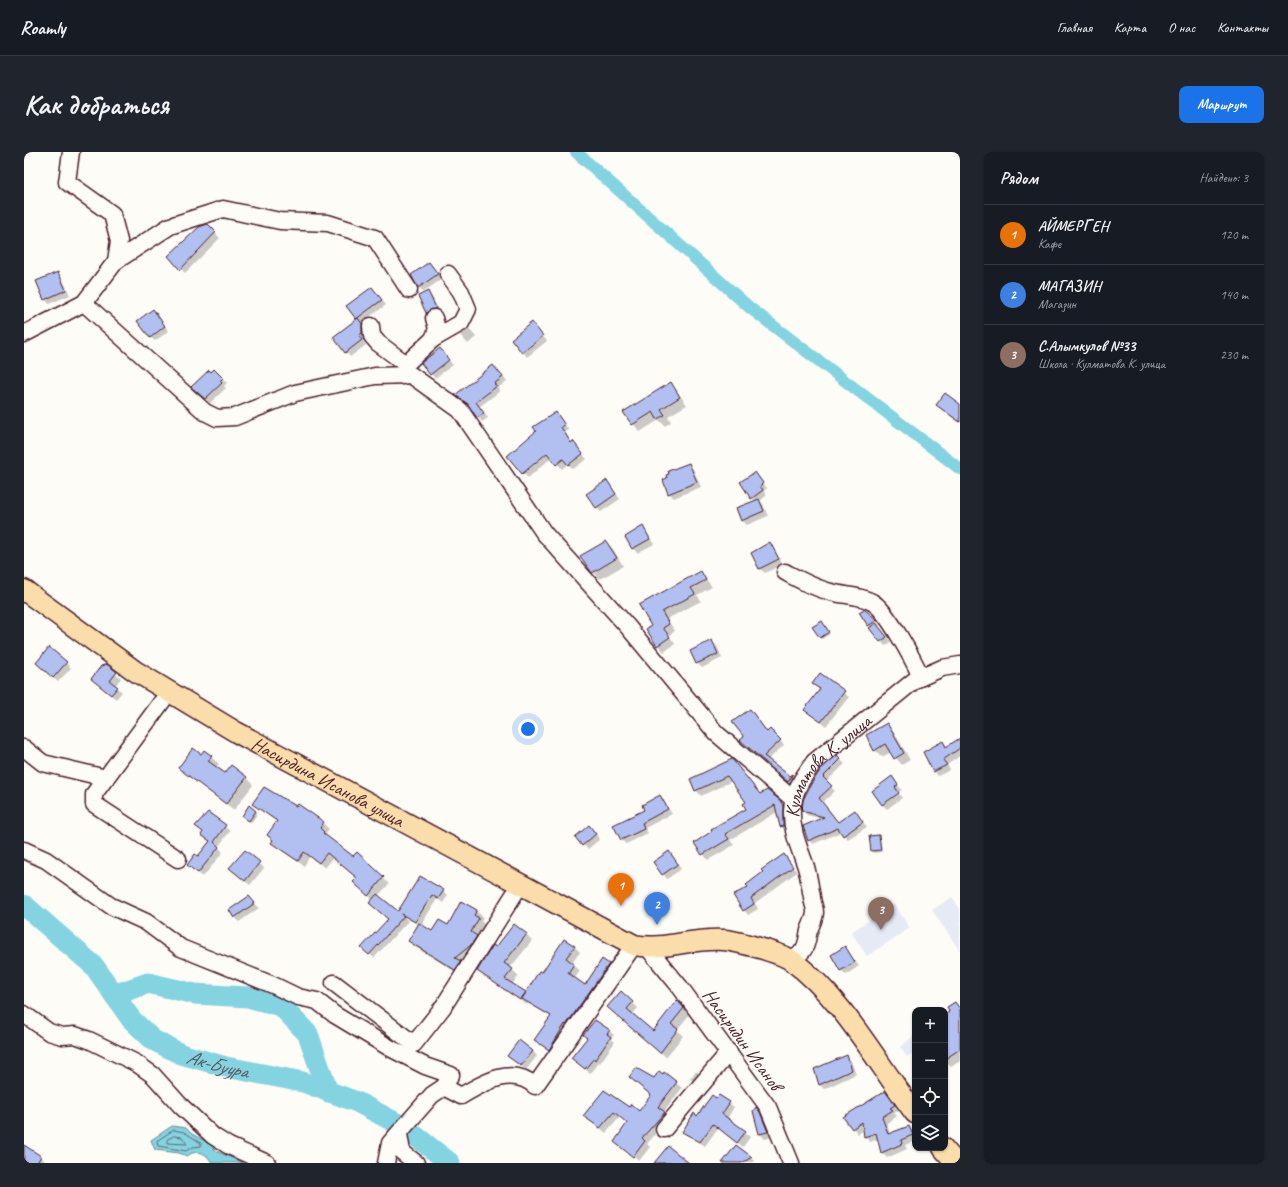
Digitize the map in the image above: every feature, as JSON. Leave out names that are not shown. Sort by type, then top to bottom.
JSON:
[{"type":"main road","name":"Насирдина Исанова улица","points":[[24,590],[135,671],[236,732],[520,885],[641,946]]},
{"type":"main road","points":[[641,946],[725,940],[789,959],[824,990],[864,1040],[912,1109]]},
{"type":"main road","points":[[946,1151],[956,1163]]},
{"type":"street","points":[[71,152],[67,182],[112,214],[119,241],[116,261]]},
{"type":"street","points":[[24,334],[84,303],[116,261],[170,226],[223,209],[280,221],[328,223],[375,238],[409,290]]},
{"type":"street","points":[[84,303],[205,412],[217,418],[235,417],[295,392],[404,370],[433,339],[461,323],[468,309],[462,292],[448,274]]},
{"type":"street","points":[[433,339],[437,329],[434,318]]},
{"type":"street","points":[[371,326],[372,336],[404,370],[460,410],[544,532],[628,627],[716,733],[794,800]]},
{"type":"street","points":[[785,572],[807,584],[830,592],[862,598],[874,603],[908,650],[921,677]]},
{"type":"street","name":"Кулматова К. улица","points":[[789,959],[799,956],[808,943],[808,935],[815,912],[806,868],[798,846],[792,812],[794,800],[802,778],[814,762],[915,680],[942,668],[960,665]]},
{"type":"street","points":[[169,692],[94,794],[94,804],[178,859]]},
{"type":"street","points":[[24,748],[44,763],[106,778]]},
{"type":"street","points":[[24,850],[46,860],[111,906],[146,922],[181,948],[273,985],[298,997],[317,1001],[335,1015],[390,1048],[425,1066],[451,1075],[444,1087],[432,1095],[390,1143],[386,1163]]},
{"type":"street","points":[[334,983],[414,1044],[443,1007],[520,885]]},
{"type":"street","points":[[444,1087],[461,1096],[496,1077],[519,1076],[535,1086],[641,946]]},
{"type":"street","name":"Насиридин Исанов","points":[[641,946],[729,1052],[768,1107],[791,1163]]},
{"type":"street","points":[[24,1014],[49,1032],[62,1036],[75,1035],[89,1040],[136,1063],[153,1075],[180,1105],[213,1136],[229,1146],[267,1163]]},
{"type":"street","points":[[664,1129],[729,1052]]},
{"type":"street","points":[[399,1134],[402,1152],[416,1163]]},
{"type":"shaded area","points":[[952,897],[960,909],[960,951],[932,910]]},
{"type":"shaded area","points":[[894,904],[910,928],[867,956],[851,932]]},
{"type":"shaded area","points":[[912,1037],[912,1054],[907,1057],[900,1047]]},
{"type":"water","points":[[172,1126],[186,1128],[192,1134],[209,1143],[216,1151],[243,1163],[212,1163],[207,1156],[198,1152],[187,1156],[179,1153],[155,1150],[151,1140]]},
{"type":"building","points":[[208,224],[216,232],[180,270],[168,256],[199,227]]},
{"type":"building","points":[[429,262],[438,274],[418,288],[411,275]]},
{"type":"building","points":[[58,272],[66,290],[44,300],[36,281]]},
{"type":"building","points":[[372,287],[382,300],[356,319],[346,306]]},
{"type":"building","points":[[428,291],[436,308],[426,313],[418,296]]},
{"type":"building","points":[[153,309],[165,326],[150,338],[137,321]]},
{"type":"building","points":[[358,318],[362,324],[362,333],[359,336],[362,340],[345,353],[333,337]]},
{"type":"building","points":[[532,322],[543,336],[522,353],[511,339]]},
{"type":"building","points":[[440,348],[449,360],[430,375],[421,363]]},
{"type":"building","points":[[493,365],[503,377],[494,384],[497,386],[476,402],[484,413],[477,418],[468,404],[455,395]]},
{"type":"building","points":[[214,369],[223,378],[220,381],[222,383],[205,399],[191,387],[209,370],[211,372]]},
{"type":"building","points":[[671,382],[680,397],[661,409],[665,415],[657,419],[653,412],[632,425],[623,412]]},
{"type":"building","points":[[945,393],[960,404],[960,422],[936,405]]},
{"type":"building","points":[[556,412],[565,425],[561,427],[571,443],[573,441],[583,454],[568,465],[563,459],[556,465],[547,453],[522,474],[507,456],[536,431],[533,427]]},
{"type":"building","points":[[689,463],[697,482],[668,494],[663,480],[667,478],[666,475],[669,474],[668,471]]},
{"type":"building","points":[[755,472],[763,483],[760,486],[763,490],[751,499],[740,482]]},
{"type":"building","points":[[607,480],[616,494],[596,508],[586,494]]},
{"type":"building","points":[[759,499],[764,511],[741,521],[736,508]]},
{"type":"building","points":[[643,526],[650,539],[632,549],[625,537]]},
{"type":"building","points":[[606,541],[617,558],[592,573],[580,556]]},
{"type":"building","points":[[770,542],[779,559],[759,569],[751,553]]},
{"type":"building","points":[[701,571],[706,580],[691,588],[695,594],[662,612],[669,624],[663,628],[670,637],[657,646],[646,629],[651,626],[639,605]]},
{"type":"building","points":[[864,609],[877,620],[868,626],[859,612]]},
{"type":"building","points":[[822,621],[829,632],[820,638],[812,627]]},
{"type":"building","points":[[876,623],[887,637],[880,642],[869,628]]},
{"type":"building","points":[[712,640],[718,654],[696,664],[690,651]]},
{"type":"building","points":[[49,647],[67,662],[53,678],[36,663]]},
{"type":"building","points":[[107,664],[117,672],[110,681],[118,687],[111,695],[91,679],[101,666]]},
{"type":"building","points":[[820,673],[845,691],[821,722],[804,710],[820,689],[812,684]]},
{"type":"building","points":[[750,709],[767,732],[770,729],[781,740],[764,756],[790,776],[793,774],[788,782],[740,740],[744,737],[732,722]]},
{"type":"building","points":[[887,723],[904,753],[894,759],[885,744],[874,751],[866,735]]},
{"type":"building","points":[[960,738],[960,748],[943,760],[947,765],[933,772],[923,752],[943,741],[946,747]]},
{"type":"building","points":[[193,748],[201,754],[204,750],[212,756],[208,761],[225,773],[231,765],[247,777],[226,804],[178,768]]},
{"type":"building","points":[[837,755],[841,759],[823,777],[832,786],[819,798],[838,822],[855,810],[863,822],[843,836],[838,828],[808,841],[803,826],[824,817],[802,811],[803,800],[821,769]]},
{"type":"building","points":[[732,759],[760,794],[767,790],[780,800],[783,806],[783,826],[780,827],[775,805],[725,834],[729,839],[702,855],[694,843],[712,831],[711,829],[746,809],[743,804],[746,802],[727,776],[695,791],[690,779]]},
{"type":"building","points":[[892,776],[898,785],[895,787],[899,793],[882,805],[872,791]]},
{"type":"building","points":[[264,787],[296,806],[298,804],[324,822],[320,828],[324,832],[323,833],[353,856],[357,852],[384,877],[368,896],[353,882],[357,878],[327,853],[319,863],[304,852],[298,861],[271,843],[273,840],[267,835],[277,821],[252,804]]},
{"type":"building","points":[[660,795],[668,809],[642,823],[644,829],[621,840],[613,825],[644,810],[642,805]]},
{"type":"building","points":[[249,805],[256,811],[249,821],[242,816]]},
{"type":"building","points":[[208,812],[226,825],[214,842],[219,847],[198,873],[187,865],[195,854],[198,856],[210,841],[201,835],[203,832],[195,826]]},
{"type":"building","points":[[589,825],[596,834],[582,846],[575,837]]},
{"type":"building","points":[[879,835],[881,850],[871,851],[869,836]]},
{"type":"building","points":[[245,850],[260,862],[245,881],[229,868]]},
{"type":"building","points":[[669,851],[678,864],[662,875],[653,862]]},
{"type":"building","points":[[784,854],[793,867],[751,898],[754,904],[743,911],[733,895],[748,887],[746,885],[763,872],[761,870]]},
{"type":"building","points":[[420,876],[444,890],[438,899],[432,895],[415,922],[401,914],[404,916],[369,955],[361,948],[388,919],[369,903],[377,894],[398,911]]},
{"type":"building","points":[[249,896],[255,903],[234,918],[229,910]]},
{"type":"building","points":[[461,901],[477,910],[474,915],[479,918],[471,932],[477,936],[471,945],[455,958],[461,961],[455,970],[408,941],[419,923],[432,931],[439,920],[448,925]]},
{"type":"building","points":[[514,924],[527,934],[504,963],[513,969],[505,979],[526,992],[520,1000],[477,971],[493,945],[496,947]]},
{"type":"building","points":[[564,939],[575,946],[566,958],[574,964],[568,973],[585,985],[602,959],[609,964],[566,1025],[565,1024],[549,1050],[534,1040],[551,1016],[522,999],[539,971],[542,972]]},
{"type":"building","points":[[845,946],[855,962],[840,971],[831,955]]},
{"type":"building","points":[[621,991],[633,1002],[627,1009],[653,1031],[677,1000],[684,1008],[671,1024],[678,1029],[660,1053],[607,1007]]},
{"type":"building","points":[[955,1002],[960,1009],[960,1049],[948,1057],[949,1012],[947,1007]]},
{"type":"building","points":[[595,1020],[610,1030],[607,1034],[611,1037],[595,1060],[594,1058],[585,1069],[571,1058],[587,1038],[583,1035]]},
{"type":"building","points":[[519,1040],[533,1051],[521,1066],[507,1056]]},
{"type":"building","points":[[847,1055],[852,1070],[819,1085],[814,1069]]},
{"type":"building","points":[[636,1068],[654,1078],[659,1071],[663,1074],[664,1072],[677,1082],[658,1107],[665,1112],[642,1138],[645,1141],[633,1157],[614,1142],[627,1123],[614,1112],[600,1128],[583,1116],[604,1090],[629,1107],[631,1104],[639,1111],[651,1095],[629,1077]]},
{"type":"building","points":[[885,1091],[895,1105],[890,1108],[893,1110],[882,1117],[888,1134],[909,1126],[912,1135],[901,1140],[902,1144],[881,1153],[876,1133],[864,1137],[862,1122],[852,1129],[843,1117]]},
{"type":"building","points":[[712,1095],[716,1098],[719,1095],[730,1102],[722,1114],[746,1131],[737,1143],[713,1124],[700,1142],[682,1132],[694,1113],[697,1116]]},
{"type":"building","points":[[756,1107],[760,1112],[768,1132],[759,1134],[753,1111]]},
{"type":"building","points":[[24,1145],[41,1156],[37,1163],[28,1163],[24,1161]]},
{"type":"building","points":[[736,1145],[752,1157],[742,1163],[722,1163]]},
{"type":"building","points":[[668,1146],[689,1163],[654,1163]]},
{"type":"waterway","points":[[576,152],[750,308],[960,469]]},
{"type":"waterway","name":"Ак-Буура","points":[[24,905],[94,966],[131,1019],[153,1040],[181,1054],[226,1067],[303,1082],[357,1102],[404,1127],[450,1163]]},
{"type":"waterway","points":[[114,995],[148,983],[195,994],[248,997],[281,1006],[308,1034],[328,1092]]},
{"type":"place","name":"АЙМЕРГЕН","points":[[621,906]]},
{"type":"place","name":"МАГАЗИН","points":[[657,925]]},
{"type":"place","name":"С.Алымкулов №33","points":[[881,930]]}]
